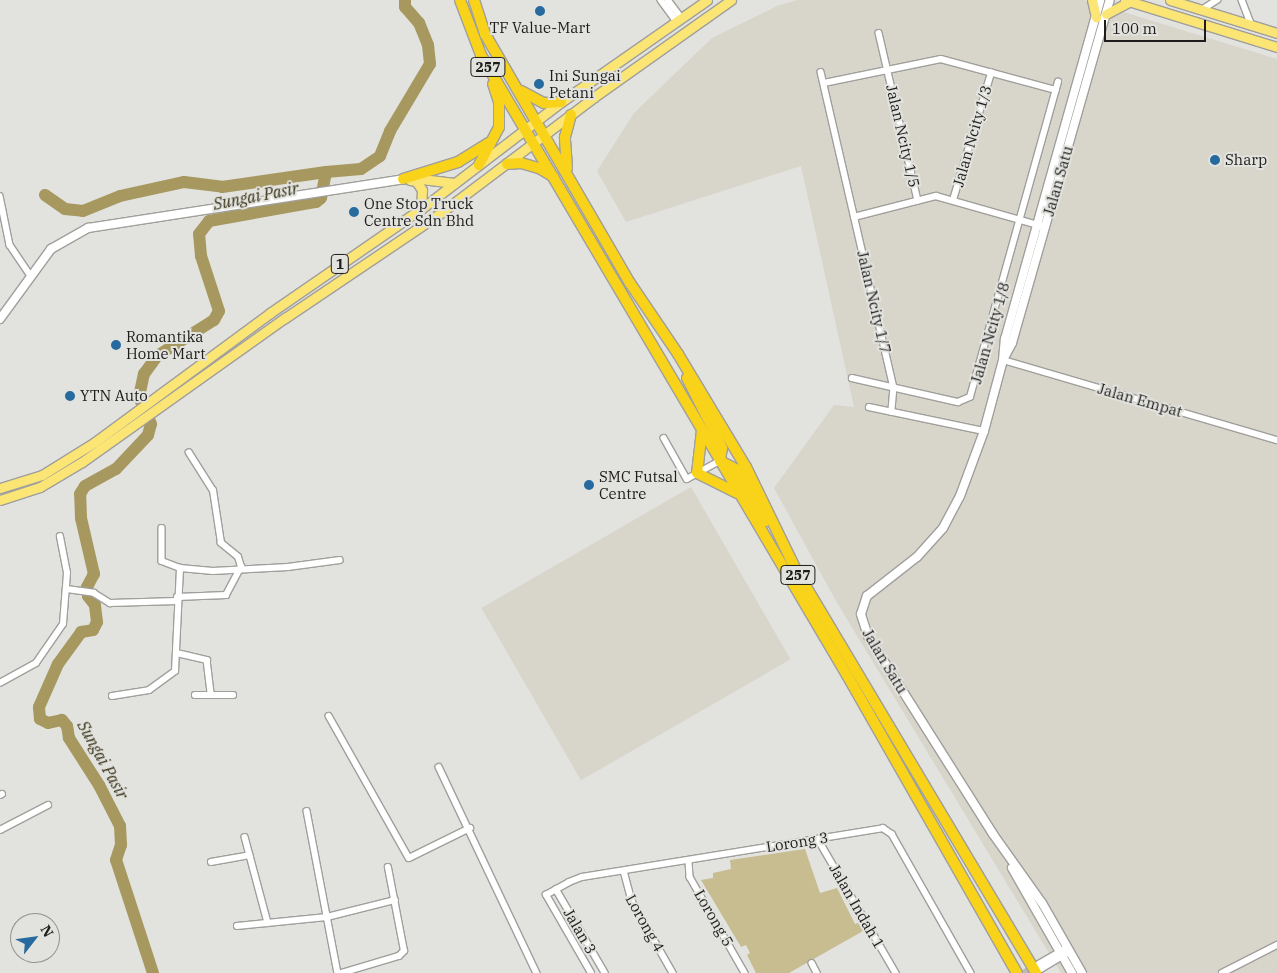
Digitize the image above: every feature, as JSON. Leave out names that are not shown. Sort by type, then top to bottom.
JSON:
[{"type":"highway","name":"257","points":[[460,0],[481,55],[557,179],[1017,973]]},
{"type":"highway","name":"257","points":[[474,0],[485,34],[545,134],[630,283],[678,354],[746,467],[796,570],[1039,968]]},
{"type":"highway","points":[[479,165],[496,137],[500,102],[481,55]]},
{"type":"highway","points":[[515,85],[528,96],[544,103],[561,102]]},
{"type":"highway","points":[[567,173],[564,146],[571,115]]},
{"type":"highway","points":[[403,178],[470,157],[496,137]]},
{"type":"highway","points":[[507,164],[521,163],[539,168],[557,179]]},
{"type":"highway","points":[[678,354],[691,390],[720,442],[720,460],[736,469],[796,570]]},
{"type":"highway","points":[[702,430],[697,473],[725,485],[742,497]]},
{"type":"main road","name":"1","points":[[0,500],[52,481],[131,421],[154,398],[421,209],[561,102],[708,0]]},
{"type":"main road","name":"1","points":[[0,488],[42,475],[159,406],[507,164],[534,142],[731,0]]},
{"type":"main road","points":[[1092,0],[1096,18]]},
{"type":"main road","name":"Jalan Satu","points":[[1072,973],[993,834],[868,636],[861,614],[867,596],[917,557],[943,528],[960,496],[984,431],[1003,360],[1005,339],[1100,0]]},
{"type":"main road","name":"Jalan Satu","points":[[1003,360],[1012,343],[1110,0]]},
{"type":"main road","points":[[1170,0],[1277,33]]},
{"type":"main road","points":[[1106,14],[1128,1],[1277,47]]},
{"type":"main road","points":[[403,178],[419,184],[422,196],[421,209]]},
{"type":"main road","points":[[0,319],[30,275],[51,249],[88,228],[403,178],[426,178],[454,183]]},
{"type":"main road","name":"Jalan Satu","points":[[993,834],[1042,903],[1082,973]]},
{"type":"street","points":[[661,0],[678,19]]},
{"type":"street","points":[[668,0],[678,19]]},
{"type":"street","points":[[1203,9],[1217,0]]},
{"type":"street","points":[[1242,0],[1252,26]]},
{"type":"street","name":"Jalan Ncity 1/5","points":[[879,33],[918,201]]},
{"type":"street","points":[[824,83],[941,60],[1056,90]]},
{"type":"street","name":"Jalan Ncity 1/7","points":[[821,72],[894,387],[892,412]]},
{"type":"street","name":"Jalan Ncity 1/3","points":[[953,200],[990,73]]},
{"type":"street","points":[[1022,221],[1058,82]]},
{"type":"street","points":[[0,196],[2,226],[14,255],[30,275]]},
{"type":"street","points":[[854,217],[936,196],[1045,227]]},
{"type":"street","name":"Jalan Ncity 1/8","points":[[894,387],[958,402],[970,397],[1022,221]]},
{"type":"street","name":"Jalan Empat","points":[[1003,360],[1277,440]]},
{"type":"street","points":[[852,378],[894,387]]},
{"type":"street","points":[[869,406],[984,431]]},
{"type":"street","points":[[664,438],[687,479],[720,460]]},
{"type":"street","points":[[67,589],[94,593],[110,603],[226,595],[241,567],[238,557],[223,547],[213,491],[189,453]]},
{"type":"street","points":[[162,528],[162,561],[180,568],[213,571],[241,567],[288,567],[340,560]]},
{"type":"street","points":[[0,683],[36,663],[58,634],[63,624],[67,589],[60,537]]},
{"type":"street","points":[[112,696],[153,688],[175,672],[177,599],[180,568]]},
{"type":"street","points":[[177,653],[207,660],[211,695]]},
{"type":"street","points":[[195,695],[233,695]]},
{"type":"street","points":[[329,716],[409,858],[470,828]]},
{"type":"street","points":[[439,767],[470,828],[537,973]]},
{"type":"street","points":[[0,830],[48,805]]},
{"type":"street","points":[[307,811],[340,973],[402,954],[404,947],[388,868]]},
{"type":"street","name":"Lorong 3","points":[[591,973],[546,895],[556,889],[582,877],[690,862],[818,839],[888,829],[972,973]]},
{"type":"street","points":[[245,837],[268,923]]},
{"type":"street","name":"Jalan Indah 1","points":[[818,839],[896,973]]},
{"type":"street","points":[[211,862],[250,855]]},
{"type":"street","name":"Lorong 5","points":[[690,862],[690,876],[746,973]]},
{"type":"street","name":"Lorong 4","points":[[624,871],[632,901],[673,973]]},
{"type":"street","name":"Jalan 3","points":[[556,889],[605,973]]},
{"type":"street","points":[[237,926],[328,917],[395,900]]},
{"type":"street","points":[[1222,973],[1277,945]]},
{"type":"street","points":[[1039,968],[1069,950]]},
{"type":"street","points":[[812,963],[817,973]]},
{"type":"shaded area","points":[[797,0],[1084,0],[1277,59],[1277,973],[1061,973],[836,601],[774,488],[834,405],[854,407],[801,166],[626,222],[597,171],[634,113],[712,38],[777,6]]},
{"type":"shaded area","points":[[691,487],[791,659],[581,780],[481,608]]},
{"type":"shaded area","points":[[805,849],[820,893],[837,888],[855,924],[858,923],[863,931],[789,973],[756,973],[747,955],[750,953],[746,945],[741,947],[701,880],[713,878],[713,873],[731,869],[730,860]]},
{"type":"waterway","name":"Sungai Pasir","points":[[153,973],[116,860],[121,845],[120,826],[99,785],[69,738],[67,726],[62,720],[48,723],[40,719],[39,707],[58,664],[81,632],[93,630],[97,622],[95,605],[88,596],[87,587],[94,574],[81,518],[80,494],[85,486],[116,469],[148,435],[151,424],[139,397],[144,374],[157,356],[214,320],[219,311],[201,256],[199,234],[209,221],[316,202],[321,198],[326,172],[361,169],[380,156],[390,131],[430,64],[428,45],[419,23],[405,7],[405,0]]},
{"type":"waterway","points":[[45,195],[65,209],[83,211],[120,196],[184,182],[222,187],[326,172]]},
{"type":"tunnel","points":[[1023,973],[1034,967]]},
{"type":"place","name":"TF Value-Mart","points":[[540,11]]},
{"type":"place","name":"Ini Sungai Petani","points":[[539,84]]},
{"type":"place","name":"Sharp","points":[[1215,160]]},
{"type":"place","name":"One Stop Truck Centre Sdn Bhd","points":[[354,212]]},
{"type":"place","name":"Romantika Home Mart","points":[[116,345]]},
{"type":"place","name":"YTN Auto","points":[[70,396]]},
{"type":"place","name":"SMC Futsal Centre","points":[[589,485]]}]
